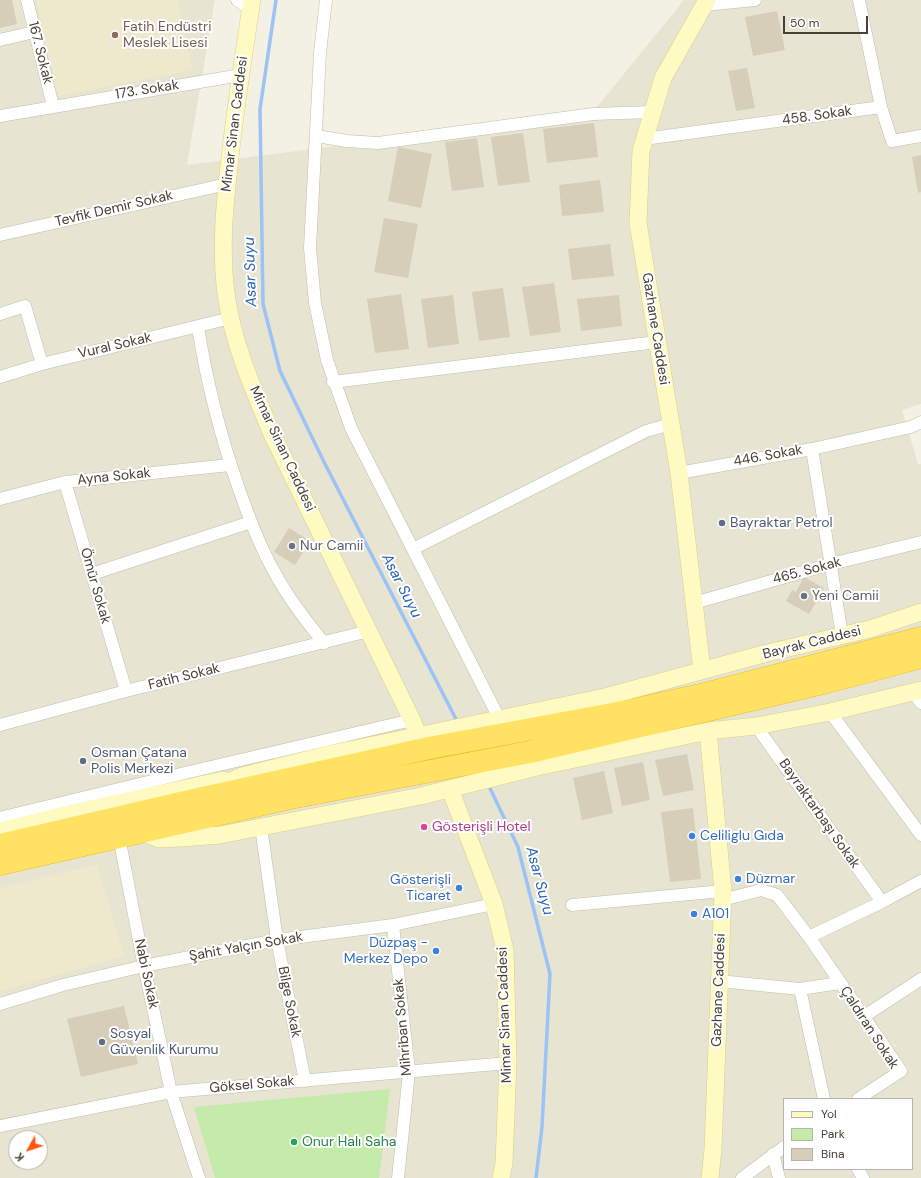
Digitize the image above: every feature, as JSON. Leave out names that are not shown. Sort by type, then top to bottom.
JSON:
[{"type":"highway","points":[[0,845],[185,802],[425,739],[520,730],[628,711],[705,694],[921,638]]},
{"type":"highway","points":[[0,864],[290,798],[439,770],[533,760],[921,657]]},
{"type":"main road","name":"Gazhane Caddesi","points":[[702,671],[679,473],[638,223],[641,151],[652,112],[663,78],[705,2]]},
{"type":"main road","name":"Mimar Sinan Caddesi","points":[[246,3],[241,75],[227,184],[223,260],[226,294],[231,318],[255,393],[272,434],[412,720],[425,739]]},
{"type":"main road","name":"Bayrak Caddesi","points":[[247,769],[425,739],[495,721],[605,697],[767,653],[870,629],[921,612]]},
{"type":"main road","points":[[142,832],[160,839],[203,837],[261,828],[458,787],[533,760],[708,730],[756,726],[918,695]]},
{"type":"main road","name":"Gazhane Caddesi","points":[[708,730],[722,896],[710,1178]]},
{"type":"main road","points":[[185,802],[247,769]]},
{"type":"main road","points":[[0,831],[247,769]]},
{"type":"main road","name":"Mimar Sinan Caddesi","points":[[458,787],[494,904],[505,950],[508,1064],[504,1163],[501,1178]]},
{"type":"street","name":"167. Sokak","points":[[27,0],[53,106]]},
{"type":"street","points":[[326,0],[320,53],[310,248],[311,272],[320,333],[333,382],[351,428],[413,549],[495,721]]},
{"type":"street","points":[[705,2],[756,0]]},
{"type":"street","points":[[859,0],[881,107],[892,141],[921,136]]},
{"type":"street","points":[[0,40],[34,32]]},
{"type":"street","name":"173. Sokak","points":[[0,116],[241,75]]},
{"type":"street","name":"458. Sokak","points":[[644,139],[881,107]]},
{"type":"street","points":[[316,136],[347,142],[378,143],[593,114],[652,112]]},
{"type":"street","name":"Tevfik Demir Sokak","points":[[0,235],[227,184]]},
{"type":"street","points":[[0,314],[25,306],[42,364]]},
{"type":"street","name":"Vural Sokak","points":[[0,377],[42,364],[231,318]]},
{"type":"street","points":[[198,327],[212,401],[230,465],[251,522],[275,574],[303,617],[324,642]]},
{"type":"street","points":[[333,382],[657,342]]},
{"type":"street","points":[[812,449],[911,427],[921,422]]},
{"type":"street","points":[[413,549],[646,431],[671,424]]},
{"type":"street","name":"446. Sokak","points":[[679,473],[812,449],[842,635]]},
{"type":"street","name":"Ayna Sokak","points":[[0,499],[65,482],[230,465]]},
{"type":"street","name":"Ömür Sokak","points":[[65,482],[126,691]]},
{"type":"street","points":[[92,574],[251,522]]},
{"type":"street","name":"465. Sokak","points":[[694,603],[831,564],[921,542]]},
{"type":"street","name":"Fatih Sokak","points":[[0,725],[126,691],[369,631]]},
{"type":"street","points":[[830,712],[921,835]]},
{"type":"street","points":[[0,818],[247,769],[412,720]]},
{"type":"street","name":"Bayraktarbaşı Sokak","points":[[756,726],[882,902]]},
{"type":"street","name":"Bilge Sokak","points":[[261,828],[277,940],[305,1080]]},
{"type":"street","name":"Nabi Sokak","points":[[119,837],[144,966],[171,1092],[199,1178]]},
{"type":"street","points":[[809,937],[882,902],[921,881]]},
{"type":"street","name":"Çaldıran Sokak","points":[[572,905],[722,896],[761,890],[777,895],[809,937],[900,1071],[860,1098]]},
{"type":"street","name":"Şahit Yalçın Sokak","points":[[0,1004],[63,985],[144,966],[277,940],[393,925],[494,904]]},
{"type":"street","name":"Mihriban Sokak","points":[[393,925],[409,1072],[398,1178]]},
{"type":"street","points":[[863,1017],[921,978]]},
{"type":"street","name":"Çaldıran Sokak","points":[[719,981],[800,989],[840,983]]},
{"type":"street","points":[[800,989],[824,1098]]},
{"type":"street","name":"Göksel Sokak","points":[[0,1126],[171,1092],[508,1064]]},
{"type":"street","points":[[742,1178],[783,1148]]},
{"type":"street","points":[[773,1154],[780,1178]]},
{"type":"shaded area","points":[[0,0],[215,0],[187,165],[592,113],[684,0],[921,0],[921,404],[902,410],[918,464],[921,464],[921,1178],[0,1178]]},
{"type":"shaded area","name":"Fatih Endüstri Meslek Lisesi","points":[[36,0],[178,0],[193,70],[58,96]]},
{"type":"shaded area","points":[[97,864],[124,956],[0,991],[0,888]]},
{"type":"green space","name":"Onur Halı Saha","points":[[390,1089],[379,1178],[215,1178],[194,1107]]},
{"type":"building","points":[[0,0],[12,0],[17,24],[0,28]]},
{"type":"building","points":[[777,11],[785,50],[753,56],[745,17]]},
{"type":"building","points":[[747,68],[755,108],[736,111],[728,71]]},
{"type":"building","points":[[594,123],[598,157],[547,163],[543,129]]},
{"type":"building","points":[[523,133],[530,182],[498,186],[491,137]]},
{"type":"building","points":[[477,138],[484,187],[452,191],[445,142]]},
{"type":"building","points":[[398,147],[432,154],[421,208],[388,201]]},
{"type":"building","points":[[921,155],[921,192],[918,193],[912,157]]},
{"type":"building","points":[[600,180],[604,212],[562,216],[559,185]]},
{"type":"building","points":[[384,218],[418,224],[408,278],[374,272]]},
{"type":"building","points":[[610,244],[614,276],[572,280],[568,249]]},
{"type":"building","points":[[554,283],[561,332],[530,336],[522,287]]},
{"type":"building","points":[[503,288],[510,337],[479,341],[472,292]]},
{"type":"building","points":[[401,294],[409,349],[375,353],[367,299]]},
{"type":"building","points":[[453,295],[459,344],[428,348],[421,299]]},
{"type":"building","points":[[619,295],[622,326],[581,331],[577,299]]},
{"type":"building","name":"Nur Camii","points":[[289,528],[310,541],[295,565],[274,552]]},
{"type":"building","name":"Yeni Camii","points":[[804,577],[824,588],[809,614],[786,601],[792,590],[796,592]]},
{"type":"building","points":[[687,754],[694,790],[663,796],[655,760]]},
{"type":"building","points":[[643,762],[650,800],[622,806],[614,768]]},
{"type":"building","points":[[604,771],[613,813],[582,820],[573,778]]},
{"type":"building","points":[[693,808],[701,879],[670,882],[661,812]]},
{"type":"building","name":"Sosyal Güvenlik Kurumu","points":[[124,1006],[138,1064],[81,1077],[67,1019]]},
{"type":"waterway","name":"Asar Suyu","points":[[276,0],[260,109],[263,304],[280,371],[324,462],[458,723]]},
{"type":"waterway","name":"Asar Suyu","points":[[488,784],[518,847],[550,974],[542,1127],[536,1178]]},
{"type":"place","name":"Fatih Endüstri Meslek Lisesi","points":[[115,35]]},
{"type":"place","name":"Bayraktar Petrol","points":[[722,523]]},
{"type":"place","name":"Nur Camii","points":[[292,546]]},
{"type":"place","name":"Yeni Camii","points":[[804,596]]},
{"type":"place","name":"Osman Çatana Polis Merkezi","points":[[83,761]]},
{"type":"place","name":"Gösterişli Hotel","points":[[424,827]]},
{"type":"place","name":"Celiliglu Gıda","points":[[692,836]]},
{"type":"place","name":"Düzmar","points":[[738,879]]},
{"type":"place","name":"Gösterişli Ticaret","points":[[459,888]]},
{"type":"place","name":"A101","points":[[694,914]]},
{"type":"place","name":"Düzpaş - Merkez Depo","points":[[436,951]]},
{"type":"place","name":"Sosyal Güvenlik Kurumu","points":[[102,1042]]},
{"type":"place","name":"Onur Halı Saha","points":[[294,1142]]}]
